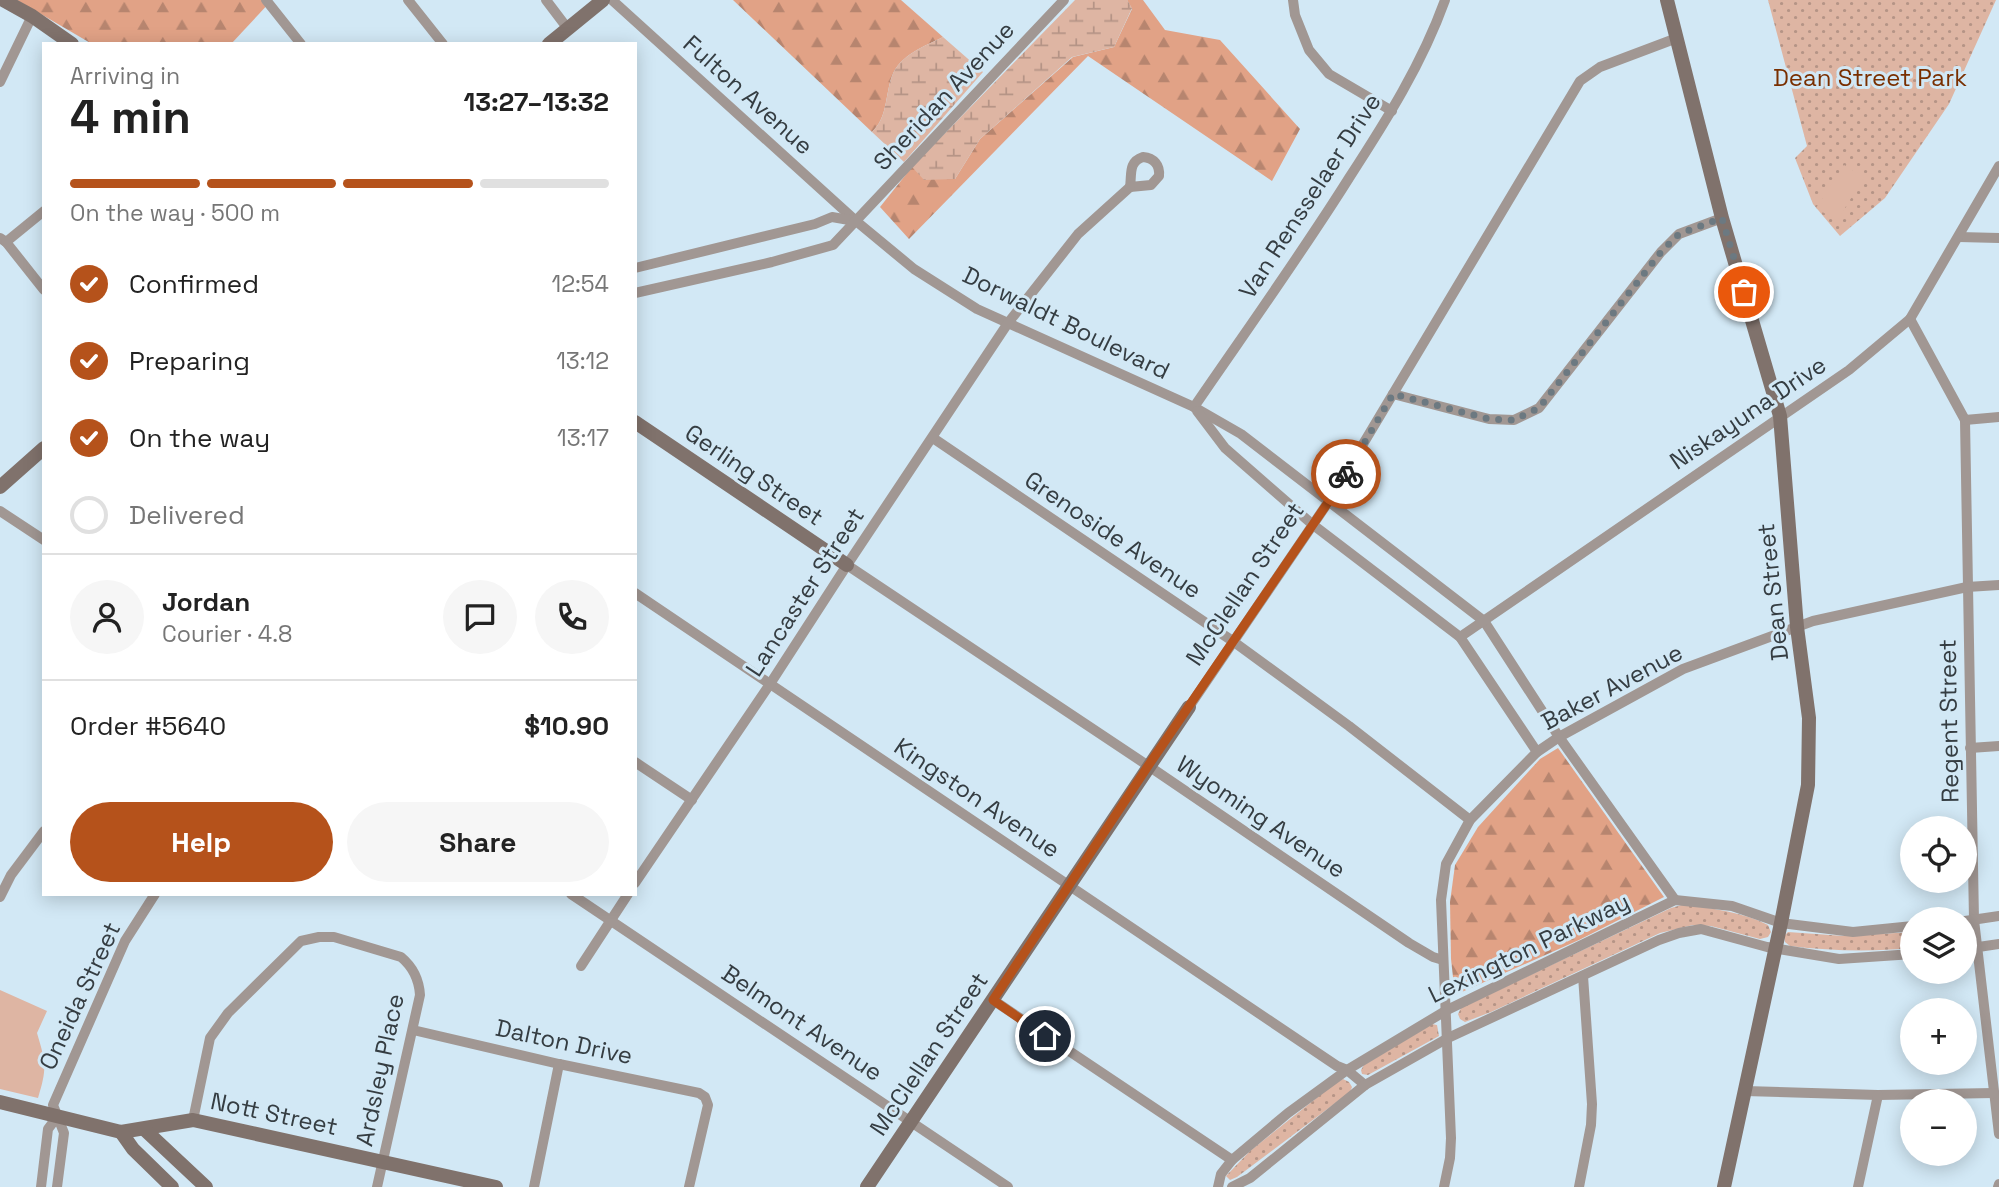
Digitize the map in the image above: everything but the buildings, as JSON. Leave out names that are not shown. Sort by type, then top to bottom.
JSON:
[{"type":"street","points":[[3,0],[69,42]]},
{"type":"street","points":[[266,0],[299,42]]},
{"type":"street","points":[[408,0],[441,42]]},
{"type":"street","points":[[546,0],[568,29]]},
{"type":"street","points":[[552,42],[603,0]]},
{"type":"street","name":"Fulton Avenue","points":[[612,0],[856,221]]},
{"type":"street","name":"Sheridan Avenue","points":[[637,293],[772,262],[833,245],[1064,0]]},
{"type":"street","points":[[1293,0],[1294,15],[1309,50],[1329,74],[1392,111]]},
{"type":"street","name":"Van Rensselaer Drive","points":[[1194,407],[1315,231],[1392,111],[1433,34],[1445,0]]},
{"type":"street","name":"Dean Street","points":[[1667,0],[1722,218],[1780,416],[1797,627],[1809,718],[1808,785],[1724,1187]]},
{"type":"street","points":[[0,82],[32,16]]},
{"type":"street","name":"McClellan Street","points":[[867,1187],[1329,501],[1580,80],[1600,67],[1677,38]]},
{"type":"street","name":"Niskayuna Drive","points":[[1460,637],[1849,370],[1910,319],[1999,166]]},
{"type":"street","name":"Lancaster Street","points":[[637,880],[1008,323],[1078,234],[1130,187]]},
{"type":"street","points":[[42,212],[3,240],[42,288]]},
{"type":"street","points":[[637,268],[815,225],[832,217],[856,221]]},
{"type":"street","points":[[1393,394],[1489,419],[1514,420],[1539,408],[1661,252],[1679,234],[1722,218]]},
{"type":"street","name":"Dorwaldt Boulevard","points":[[856,221],[914,270],[977,309],[1194,407],[1241,434],[1484,621],[1559,737],[1675,900]]},
{"type":"street","points":[[1959,237],[1999,238]]},
{"type":"street","name":"Regent Street","points":[[1910,319],[1965,420],[1970,748],[1969,907]]},
{"type":"street","name":"Dorwaldt Boulevard","points":[[1194,407],[1225,449],[1312,524],[1460,637],[1537,752]]},
{"type":"street","points":[[1965,420],[1999,417]]},
{"type":"street","name":"Gerling Street","points":[[637,423],[847,565]]},
{"type":"street","name":"Grenoside Avenue","points":[[933,438],[1234,642],[1349,726],[1470,820]]},
{"type":"street","points":[[0,487],[42,449]]},
{"type":"street","points":[[0,511],[42,539]]},
{"type":"street","name":"Wyoming Avenue","points":[[847,565],[1409,943],[1433,957],[1444,960]]},
{"type":"street","name":"Baker Avenue","points":[[1444,1187],[1451,1138],[1441,900],[1446,864],[1470,820],[1537,752],[1559,737],[1683,669],[1813,621],[1967,587],[1999,585]]},
{"type":"street","name":"Kingston Avenue","points":[[637,594],[1337,1066],[1348,1070],[1365,1085]]},
{"type":"street","points":[[1970,748],[1999,746]]},
{"type":"street","points":[[637,763],[692,800]]},
{"type":"street","points":[[0,897],[11,875],[42,834]]},
{"type":"street","name":"Oneida Street","points":[[57,1117],[53,1105],[125,941],[154,896]]},
{"type":"street","name":"Belmont Avenue","points":[[574,896],[1009,1187]]},
{"type":"street","points":[[581,966],[627,896]]},
{"type":"street","points":[[1675,900],[1732,906],[1781,923],[1853,932],[1900,927]]},
{"type":"street","name":"Lexington Parkway","points":[[1218,1187],[1221,1174],[1232,1160],[1288,1113],[1348,1070],[1447,1010],[1675,900]]},
{"type":"street","points":[[1977,920],[1999,916]]},
{"type":"street","name":"Lexington Parkway","points":[[1232,1187],[1250,1178],[1365,1085],[1448,1038],[1679,933],[1701,929],[1775,949],[1839,959],[1900,955]]},
{"type":"street","name":"Ardsley Place","points":[[193,1120],[210,1038],[228,1013],[301,941],[334,937],[401,957],[410,964],[419,983],[420,995],[377,1187]]},
{"type":"street","points":[[1977,947],[1999,944]]},
{"type":"street","points":[[1579,1187],[1591,1125],[1592,1104],[1583,976]]},
{"type":"street","name":"Regent Street","points":[[1977,984],[1999,1134]]},
{"type":"street","points":[[993,1000],[1232,1160]]},
{"type":"street","name":"Dalton Drive","points":[[413,1030],[699,1093],[705,1097],[708,1105],[689,1187]]},
{"type":"street","points":[[534,1187],[559,1064]]},
{"type":"street","points":[[1745,1091],[1878,1095],[1994,1093]]},
{"type":"street","points":[[1858,1187],[1878,1095]]},
{"type":"street","name":"Nott Street","points":[[0,1102],[121,1132],[193,1120],[496,1187]]},
{"type":"street","points":[[41,1187],[48,1129],[57,1117],[64,1133],[57,1187]]},
{"type":"street","points":[[144,1129],[206,1187]]},
{"type":"street","points":[[121,1132],[133,1149],[172,1187]]},
{"type":"street","points":[[153,1168],[165,1149]]},
{"type":"green space","points":[[17,0],[272,0],[233,42],[89,42]]},
{"type":"green space","points":[[733,0],[901,0],[943,37],[901,62],[892,76],[884,113],[872,132]]},
{"type":"green space","points":[[1075,0],[1127,0],[1132,8],[1114,47],[1072,57],[980,139],[955,179],[924,180],[912,167]]},
{"type":"green space","points":[[1127,0],[1143,0],[1165,30],[1220,40],[1300,129],[1272,181],[1088,56],[909,239],[880,207],[912,167],[955,179],[980,139],[1073,57],[1114,47],[1132,9]]},
{"type":"green space","name":"Dean Street Park","points":[[1768,0],[1996,0],[1949,104],[1885,198],[1840,236],[1813,204],[1795,158],[1807,146]]},
{"type":"green space","points":[[943,37],[983,72],[904,162],[872,132],[884,113],[892,76],[901,62]]},
{"type":"green space","points":[[1844,165],[1864,177],[1837,221],[1816,208]]},
{"type":"green space","points":[[1558,748],[1664,897],[1579,940],[1455,995],[1450,902],[1455,865],[1478,827],[1540,759]]},
{"type":"green space","points":[[1685,904],[1748,917],[1768,925],[1771,932],[1768,937],[1760,939],[1711,926],[1693,925],[1660,933],[1491,1012],[1465,1022],[1460,1019],[1458,1014],[1461,1008],[1671,908]]},
{"type":"green space","points":[[1788,932],[1844,936],[1900,933],[1900,949],[1851,950],[1790,946],[1785,942],[1784,936]]},
{"type":"green space","points":[[0,990],[47,1011],[37,1033],[44,1066],[38,1098],[0,1089]]},
{"type":"green space","points":[[1432,1024],[1437,1025],[1439,1036],[1368,1075],[1362,1074],[1364,1065]]},
{"type":"green space","points":[[1343,1079],[1352,1087],[1350,1092],[1237,1177],[1230,1180],[1226,1176],[1250,1151]]},
{"type":"way so far","points":[[1346,474],[1393,394],[1489,419],[1514,420],[1539,408],[1661,252],[1679,234],[1722,218],[1744,292]]},
{"type":"route","points":[[1045,1036],[993,1000],[1346,474]]}]
